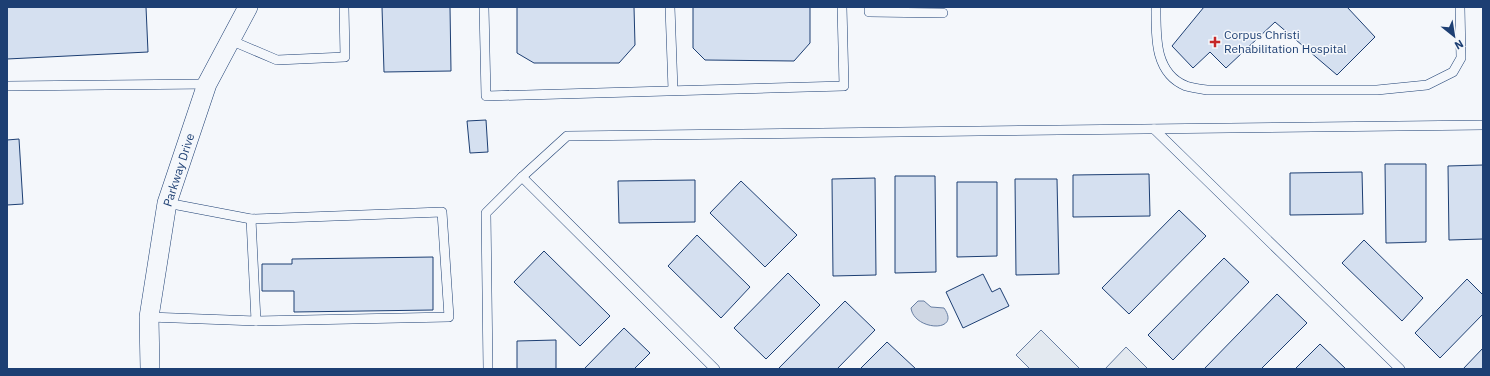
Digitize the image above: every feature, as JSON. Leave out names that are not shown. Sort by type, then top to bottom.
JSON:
[{"type":"street","name":"Parkway Drive","points":[[150,369],[149,317],[167,203],[207,84],[248,7]]},
{"type":"lane","points":[[230,40],[277,60],[346,57],[344,7]]},
{"type":"lane","points":[[484,7],[486,96],[844,86],[842,7]]},
{"type":"lane","points":[[670,7],[672,90]]},
{"type":"lane","points":[[869,7],[869,12],[943,13]]},
{"type":"lane","points":[[1156,7],[1158,51],[1163,65],[1174,79],[1186,86],[1207,90],[1377,90],[1427,85],[1453,72],[1461,58],[1460,7]]},
{"type":"lane","points":[[7,86],[207,84]]},
{"type":"lane","points":[[488,369],[486,213],[522,177],[567,136],[1483,125]]},
{"type":"lane","points":[[1154,129],[1400,369]]},
{"type":"lane","points":[[522,177],[714,369]]},
{"type":"lane","points":[[149,317],[256,321],[449,317],[442,212],[251,219],[167,203]]},
{"type":"lane","points":[[251,219],[256,321]]},
{"type":"shaded area","points":[[918,301],[924,301],[931,307],[944,308],[948,316],[947,322],[942,325],[935,326],[928,325],[920,321],[914,316],[911,308]]},
{"type":"shaded area","points":[[1041,330],[1080,369],[1030,369],[1016,355]]},
{"type":"shaded area","points":[[1126,347],[1148,369],[1105,369]]},
{"type":"building","points":[[7,7],[146,7],[148,52],[7,59]]},
{"type":"building","points":[[382,7],[450,7],[451,71],[384,72]]},
{"type":"building","points":[[517,7],[634,7],[635,45],[619,63],[534,63],[517,53]]},
{"type":"building","points":[[693,7],[810,7],[810,43],[794,61],[705,60],[693,48]]},
{"type":"building","name":"Corpus Christi Rehabilitation Hospital","points":[[1204,7],[1347,7],[1375,37],[1337,75],[1275,22],[1226,68],[1210,52],[1193,68],[1172,46]]},
{"type":"building","points":[[486,120],[488,152],[470,153],[467,121]]},
{"type":"building","points":[[19,139],[23,204],[7,205],[7,140]]},
{"type":"building","points":[[1385,164],[1426,164],[1426,242],[1386,243]]},
{"type":"building","points":[[1483,165],[1483,239],[1449,240],[1448,166]]},
{"type":"building","points":[[1362,172],[1363,214],[1290,215],[1290,173]]},
{"type":"building","points":[[1149,174],[1150,216],[1073,217],[1073,175]]},
{"type":"building","points":[[895,176],[935,176],[936,272],[895,273]]},
{"type":"building","points":[[875,178],[876,275],[833,276],[832,179]]},
{"type":"building","points":[[1015,179],[1057,179],[1059,274],[1016,275]]},
{"type":"building","points":[[695,180],[695,222],[619,223],[618,181]]},
{"type":"building","points":[[741,181],[797,235],[765,267],[710,213]]},
{"type":"building","points":[[957,182],[997,182],[997,256],[957,257]]},
{"type":"building","points":[[1179,210],[1206,236],[1129,314],[1102,288]]},
{"type":"building","points":[[697,235],[750,287],[721,318],[668,266]]},
{"type":"building","points":[[1364,240],[1423,298],[1402,321],[1342,263]]},
{"type":"building","points":[[544,251],[610,316],[580,346],[514,282]]},
{"type":"building","points":[[433,257],[433,310],[294,312],[294,291],[262,291],[262,264],[292,264],[292,259]]},
{"type":"building","points":[[1224,258],[1249,282],[1173,360],[1148,335]]},
{"type":"building","points":[[788,273],[820,305],[766,359],[734,328]]},
{"type":"building","points":[[983,274],[992,292],[1000,288],[1009,306],[963,328],[946,292]]},
{"type":"building","points":[[1467,279],[1483,295],[1483,314],[1440,358],[1415,333]]},
{"type":"building","points":[[1277,294],[1307,323],[1261,369],[1204,369]]},
{"type":"building","points":[[845,301],[875,330],[837,369],[778,369]]},
{"type":"building","points":[[624,328],[650,353],[634,369],[584,369]]},
{"type":"building","points":[[556,340],[556,369],[517,369],[517,341]]},
{"type":"building","points":[[887,342],[916,369],[860,369]]},
{"type":"building","points":[[1320,344],[1346,369],[1295,369]]},
{"type":"building","points":[[1483,348],[1483,369],[1463,369]]},
{"type":"place","name":"Corpus Christi Rehabilitation Hospital","points":[[1215,42]]}]
